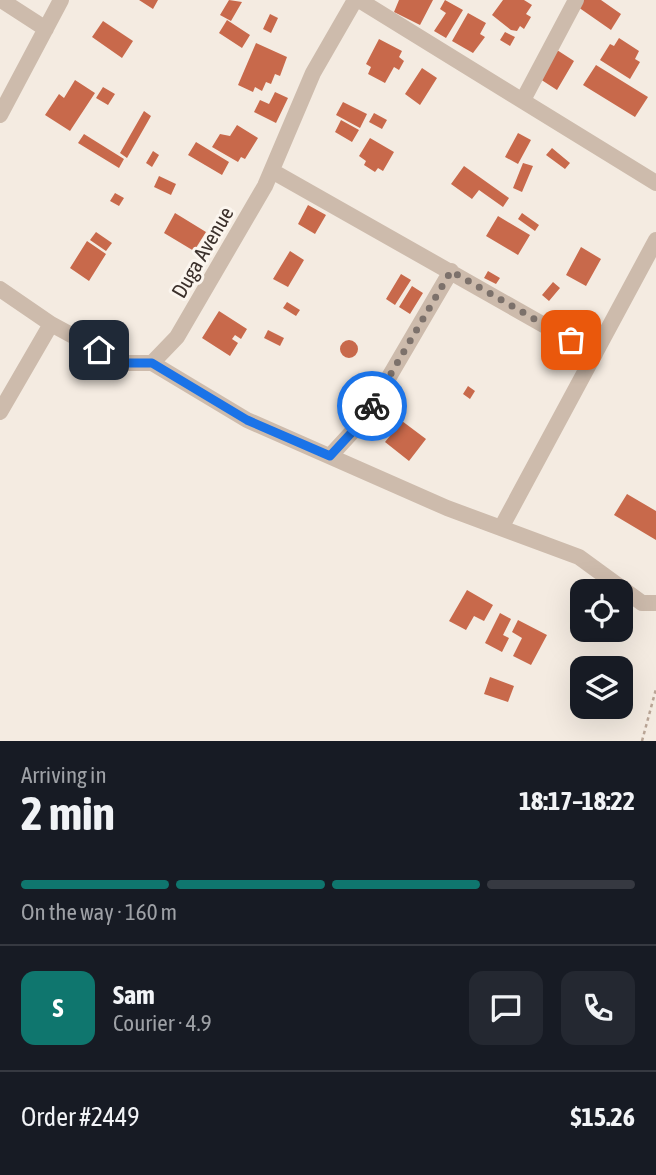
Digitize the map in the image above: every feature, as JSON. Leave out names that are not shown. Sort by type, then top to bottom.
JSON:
[{"type":"street","points":[[1,0],[46,29]]},
{"type":"street","points":[[0,116],[61,0]]},
{"type":"street","points":[[357,0],[656,183]]},
{"type":"street","name":"Duga Avenue","points":[[152,363],[177,337],[272,171],[313,73],[357,0]]},
{"type":"street","points":[[523,100],[576,0]]},
{"type":"street","points":[[272,171],[594,354]]},
{"type":"street","points":[[501,528],[656,240]]},
{"type":"street","points":[[330,456],[365,418],[451,271]]},
{"type":"street","points":[[0,289],[51,324],[123,363],[152,363],[247,420],[447,508],[579,557],[642,603],[656,603]]},
{"type":"street","points":[[0,412],[51,324]]},
{"type":"path","points":[[642,741],[656,689]]},
{"type":"building","points":[[139,0],[158,0],[153,9]]},
{"type":"building","points":[[229,0],[242,2],[231,21],[220,15]]},
{"type":"building","points":[[399,0],[433,0],[420,25],[394,12]]},
{"type":"building","points":[[445,0],[463,10],[446,38],[434,31],[446,13],[440,9]]},
{"type":"building","points":[[503,0],[524,0],[532,5],[526,14],[531,17],[524,29],[520,26],[517,31],[511,30],[492,15]]},
{"type":"building","points":[[582,0],[601,0],[621,14],[611,30],[578,7]]},
{"type":"building","points":[[468,13],[486,23],[480,34],[485,37],[473,53],[452,41]]},
{"type":"building","points":[[270,14],[278,18],[271,33],[263,29]]},
{"type":"building","points":[[227,20],[250,35],[242,48],[219,33]]},
{"type":"building","points":[[103,21],[133,41],[122,58],[92,37]]},
{"type":"building","points":[[505,32],[515,37],[510,46],[500,40]]},
{"type":"building","points":[[619,38],[639,51],[635,59],[640,62],[630,79],[600,60],[610,44],[614,46]]},
{"type":"building","points":[[379,39],[402,51],[399,57],[404,61],[399,70],[394,67],[385,83],[368,74],[371,67],[366,64]]},
{"type":"building","points":[[256,43],[287,57],[280,76],[275,74],[271,84],[266,82],[262,91],[255,87],[253,92],[238,85]]},
{"type":"building","points":[[557,50],[574,61],[557,90],[540,79]]},
{"type":"building","points":[[596,65],[648,97],[635,117],[583,85]]},
{"type":"building","points":[[422,68],[437,78],[420,105],[405,94]]},
{"type":"building","points":[[75,80],[95,93],[70,131],[45,115],[59,94],[64,98]]},
{"type":"building","points":[[103,87],[115,94],[108,105],[96,98]]},
{"type":"building","points":[[275,92],[288,98],[276,123],[254,112],[260,100],[269,104]]},
{"type":"building","points":[[343,102],[367,114],[360,128],[336,115]]},
{"type":"building","points":[[144,111],[151,116],[127,158],[120,153]]},
{"type":"building","points":[[374,113],[387,120],[382,129],[369,122]]},
{"type":"building","points":[[341,120],[359,130],[352,142],[335,132]]},
{"type":"building","points":[[237,125],[258,138],[245,159],[241,157],[238,162],[212,147],[220,134],[230,136]]},
{"type":"building","points":[[518,133],[531,140],[518,164],[505,157]]},
{"type":"building","points":[[84,134],[124,159],[119,168],[78,143]]},
{"type":"building","points":[[370,138],[394,152],[383,171],[378,168],[375,172],[364,165],[366,161],[359,156]]},
{"type":"building","points":[[196,142],[229,162],[222,175],[188,155]]},
{"type":"building","points":[[552,148],[570,163],[565,169],[546,155]]},
{"type":"building","points":[[153,151],[159,155],[152,167],[146,163]]},
{"type":"building","points":[[523,163],[533,166],[522,192],[513,188]]},
{"type":"building","points":[[464,166],[509,198],[503,207],[479,190],[472,199],[451,184]]},
{"type":"building","points":[[159,176],[176,184],[171,195],[154,187]]},
{"type":"building","points":[[115,193],[124,198],[119,206],[110,201]]},
{"type":"building","points":[[308,205],[326,215],[315,234],[298,224]]},
{"type":"building","points":[[175,213],[206,232],[194,251],[164,233]]},
{"type":"building","points":[[522,213],[539,225],[535,231],[518,219]]},
{"type":"building","points":[[498,216],[530,235],[518,255],[486,236]]},
{"type":"building","points":[[96,232],[112,243],[106,251],[90,240]]},
{"type":"building","points":[[87,241],[106,254],[89,281],[70,268]]},
{"type":"building","points":[[581,247],[601,259],[586,286],[566,275]]},
{"type":"building","points":[[290,251],[304,260],[288,287],[273,279]]},
{"type":"building","points":[[488,271],[500,278],[496,284],[484,278]]},
{"type":"building","points":[[401,274],[411,280],[395,305],[386,299]]},
{"type":"building","points":[[553,282],[560,288],[549,301],[542,295]]},
{"type":"building","points":[[412,286],[423,293],[410,314],[399,307]]},
{"type":"building","points":[[287,302],[300,310],[296,316],[283,308]]},
{"type":"building","points":[[219,311],[247,329],[241,339],[235,335],[232,339],[238,343],[230,356],[202,338]]},
{"type":"building","points":[[268,330],[284,338],[280,346],[264,338]]},
{"type":"building","points":[[349,340],[355,343],[358,349],[355,355],[349,358],[343,355],[340,349],[343,343]]},
{"type":"building","points":[[468,386],[475,391],[470,399],[463,394]]},
{"type":"building","points":[[402,421],[426,439],[409,461],[385,442]]},
{"type":"building","points":[[627,494],[656,511],[656,540],[614,515]]},
{"type":"building","points":[[467,590],[493,605],[484,621],[474,616],[466,630],[449,621]]},
{"type":"building","points":[[500,613],[511,619],[503,635],[509,638],[502,652],[485,643]]},
{"type":"building","points":[[518,620],[547,635],[531,665],[513,656],[522,638],[512,632]]},
{"type":"building","points":[[490,677],[514,686],[508,702],[484,694]]},
{"type":"way so far","points":[[372,406],[451,271],[571,340]]},
{"type":"route","points":[[99,350],[123,363],[152,363],[247,420],[330,456],[365,418],[372,406]]}]
